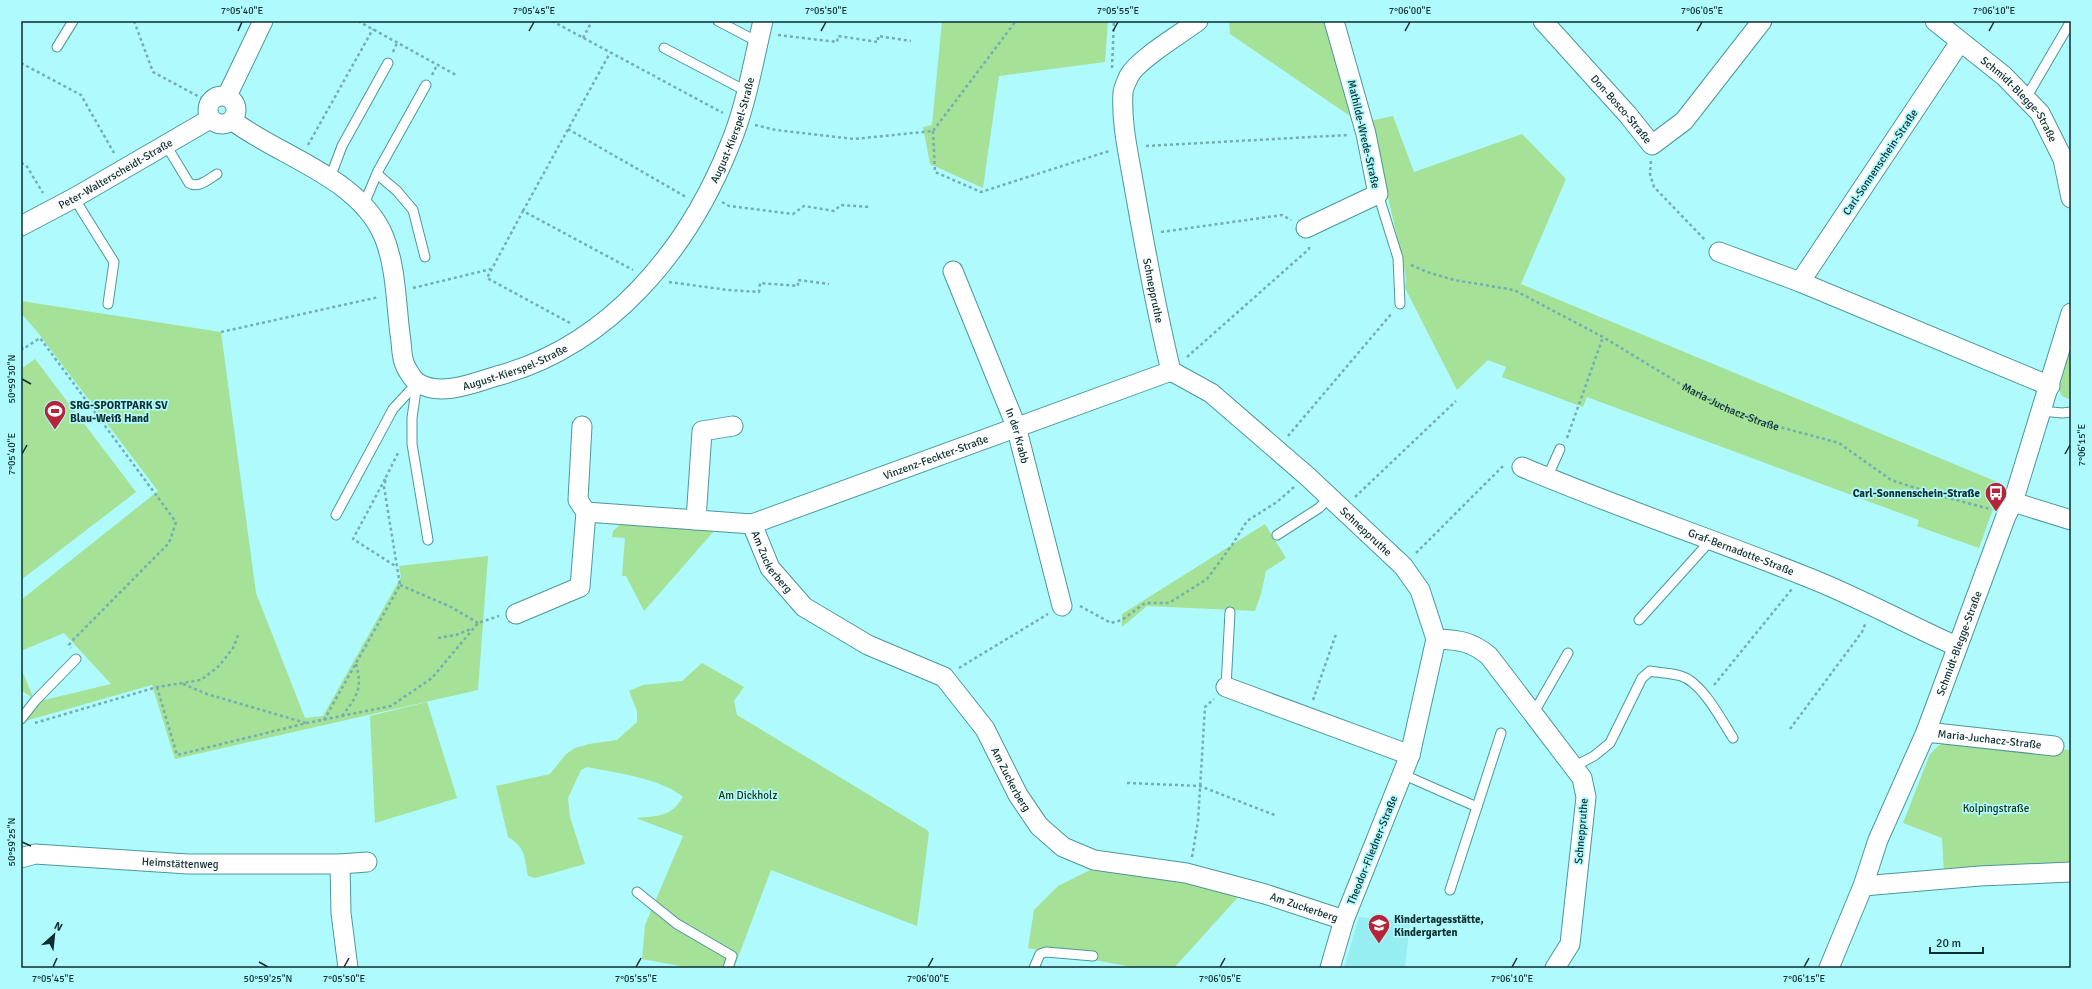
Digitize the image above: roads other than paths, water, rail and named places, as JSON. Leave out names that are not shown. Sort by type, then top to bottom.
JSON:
[{"type":"street","points":[[210,111],[218,125],[226,125],[232,121],[236,112],[234,102],[227,96],[263,21]]},
{"type":"street","name":"Schneppruthe","points":[[1198,21],[1143,60],[1130,75],[1123,91],[1128,148],[1142,234],[1154,303],[1171,371],[1211,393],[1307,476],[1403,566],[1420,590],[1436,639],[1456,640],[1476,645],[1489,656],[1582,778],[1586,797],[1570,944],[1555,968]]},
{"type":"street","name":"Mathilde-Wrede-Straße","points":[[1306,228],[1378,194],[1366,134],[1334,21]]},
{"type":"street","name":"Don-Bosco-Straße","points":[[1543,21],[1628,115],[1652,145],[1684,121],[1762,21]]},
{"type":"street","name":"Schmidt-Blegge-Straße","points":[[1935,21],[2004,76],[2040,113],[2062,160],[2071,198]]},
{"type":"street","name":"August-Kierspel-Straße","points":[[417,383],[435,389],[457,387],[519,370],[563,350],[588,333],[617,312],[651,279],[679,241],[704,201],[730,146],[746,92],[761,32]]},
{"type":"street","name":"Carl-Sonnenschein-Straße","points":[[1800,282],[1960,42]]},
{"type":"street","name":"Peter-Walterscheidt-Straße","points":[[21,226],[166,146],[210,111],[217,96],[227,96]]},
{"type":"street","points":[[232,121],[261,140],[330,178],[364,204],[383,236],[391,262],[404,365],[417,383]]},
{"type":"street","points":[[1719,252],[1800,282],[2050,386]]},
{"type":"street","name":"In der Krabb","points":[[953,271],[983,348],[1016,426],[1062,606]]},
{"type":"street","name":"Schmidt-Blegge-Straße","points":[[1829,968],[1863,886],[1878,840],[1926,732],[1956,646],[2006,516],[2013,502],[2050,386],[2071,313]]},
{"type":"street","name":"Vinzenz-Feckter-Straße","points":[[586,512],[752,524],[1016,426],[1171,371]]},
{"type":"street","points":[[516,614],[580,587],[586,512],[578,500],[582,426]]},
{"type":"street","points":[[696,520],[702,432],[734,426]]},
{"type":"street","name":"Graf-Bernadotte-Straße","points":[[1522,467],[1547,478],[1803,575],[1873,605],[1921,631],[1956,646]]},
{"type":"street","points":[[2013,502],[2071,520]]},
{"type":"street","name":"Am Zuckerberg","points":[[752,524],[770,568],[804,607],[868,645],[944,677],[985,729],[1018,796],[1039,826],[1063,847],[1094,860],[1186,873],[1265,894],[1344,920]]},
{"type":"street","name":"Theodor-Fliedner-Straße","points":[[1330,968],[1344,920],[1410,755],[1436,639]]},
{"type":"street","points":[[1226,687],[1410,755]]},
{"type":"street","name":"Maria-Juchacz-Straße","points":[[1926,732],[2054,746]]},
{"type":"street","name":"Heimstättenweg","points":[[21,858],[36,854],[188,864],[340,864],[367,862]]},
{"type":"street","points":[[340,864],[341,913],[348,968]]},
{"type":"street","points":[[1863,886],[1980,876],[2071,872]]},
{"type":"lane","points":[[57,47],[73,21]]},
{"type":"lane","points":[[718,21],[761,32]]},
{"type":"lane","points":[[2026,98],[2071,21]]},
{"type":"lane","points":[[664,48],[746,92]]},
{"type":"lane","points":[[330,178],[342,146],[388,63]]},
{"type":"lane","points":[[364,204],[377,174],[426,85]]},
{"type":"lane","points":[[166,146],[189,183],[198,185],[217,174]]},
{"type":"lane","points":[[377,174],[397,191],[413,210],[425,256]]},
{"type":"lane","points":[[1378,194],[1398,258],[1400,304]]},
{"type":"lane","points":[[74,198],[114,262],[108,304]]},
{"type":"lane","points":[[336,515],[393,409],[417,383]]},
{"type":"lane","points":[[417,383],[412,418],[412,444],[428,540]]},
{"type":"lane","points":[[2042,411],[2062,413],[2071,412]]},
{"type":"lane","points":[[1547,478],[1560,449]]},
{"type":"lane","points":[[1277,535],[1319,508],[1336,503]]},
{"type":"lane","points":[[1638,620],[1711,540]]},
{"type":"lane","points":[[1226,687],[1230,612]]},
{"type":"lane","points":[[1533,714],[1568,653]]},
{"type":"lane","points":[[21,719],[35,701],[76,659]]},
{"type":"lane","points":[[1573,767],[1594,756],[1610,743],[1642,678],[1650,671],[1683,676],[1688,680],[1708,700],[1733,738]]},
{"type":"lane","points":[[1450,890],[1502,732]]},
{"type":"lane","points":[[1402,774],[1477,807]]},
{"type":"lane","points":[[637,892],[677,924],[732,956],[728,968]]},
{"type":"lane","points":[[1034,968],[1040,954],[1046,952],[1092,956]]},
{"type":"place","name":"SRG-SPORTPARK SV Blau-Weiß Hand","points":[[55,430]]},
{"type":"place","name":"Carl-Sonnenschein-Straße","points":[[1996,512]]},
{"type":"place","name":"Kindertagesstätte, Kindergarten","points":[[1379,944]]},
{"type":"park label","name":"Am Dickholz","points":[[748,795]]},
{"type":"park label","name":"Kolpingstraße","points":[[1996,808]]}]
